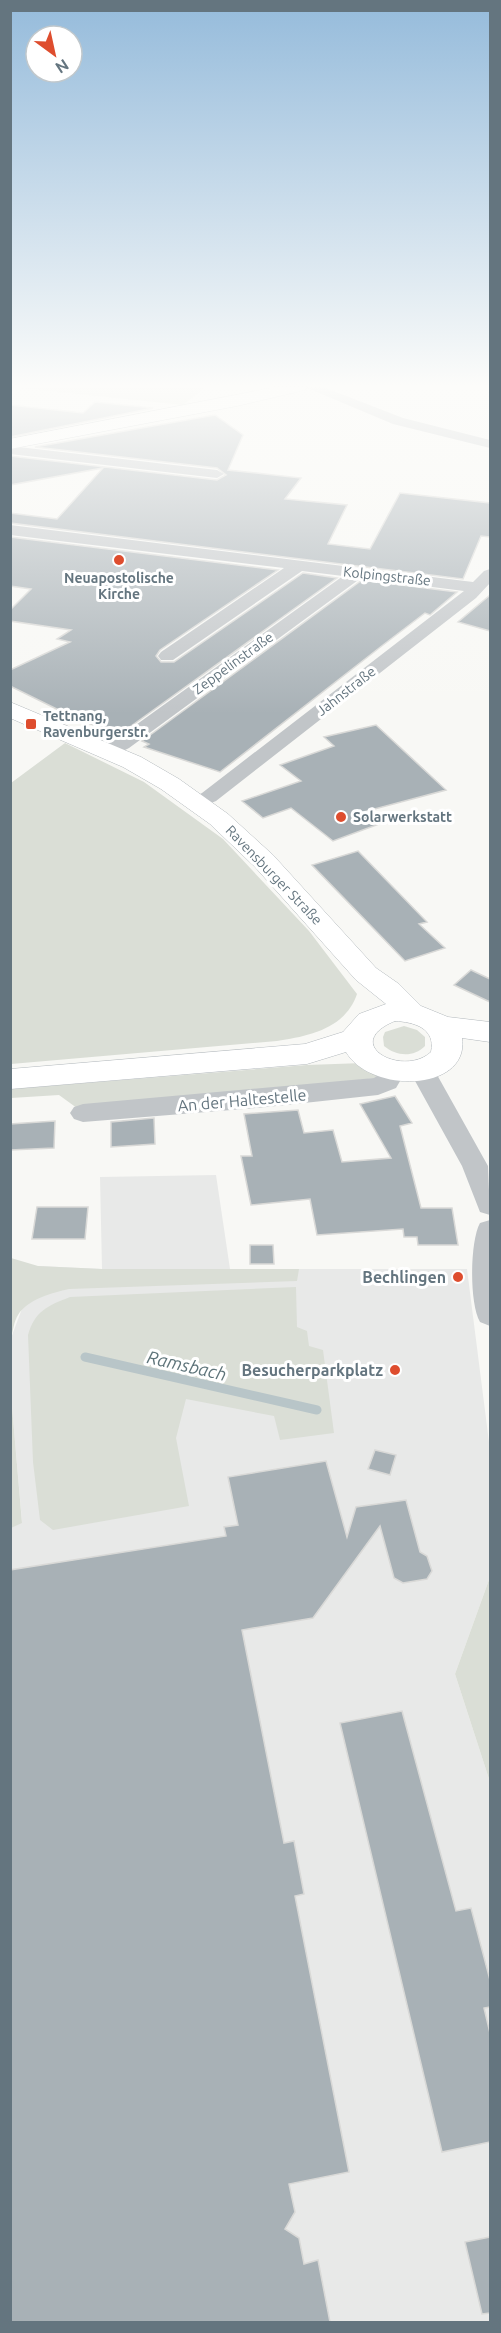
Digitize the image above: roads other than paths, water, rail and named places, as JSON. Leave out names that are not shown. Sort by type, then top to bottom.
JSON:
[{"type":"street","name":"Kolpingstraße","points":[[10,530],[475,587]]},
{"type":"street","points":[[166,656],[298,566]]},
{"type":"street","name":"Zeppelinstraße","points":[[108,751],[131,737],[357,573]]},
{"type":"street","name":"Jahnstraße","points":[[197,803],[237,776],[470,594],[490,574]]},
{"type":"street","name":"Ravensburger Straße","points":[[10,709],[132,762],[197,803],[240,837],[332,933],[366,974],[389,990],[411,1013]]},
{"type":"street","name":"Ravensburger Straße","points":[[366,974],[374,1012],[399,1048]]},
{"type":"street","name":"Ravensburger Straße","points":[[391,1012],[411,1013],[432,1020],[399,1048],[391,1012]]},
{"type":"street","name":"Ravensburger Straße","points":[[399,1048],[490,1032]]},
{"type":"street","points":[[10,1079],[307,1054],[333,1059],[399,1048],[490,1041]]},
{"type":"street","points":[[399,1048],[475,1166],[490,1205]]},
{"type":"street","name":"An der Haltestelle","points":[[83,1113],[339,1092],[378,1086],[387,1082],[399,1048]]},
{"type":"street","points":[[490,1230],[487,1264],[490,1314]]},
{"type":"waterway","name":"Ramsbach","points":[[85,1357],[317,1410]]},
{"type":"place","name":"Neuapostolische Kirche","points":[[119,560]]},
{"type":"place","name":"Tettnang, Ravenburgerstr.","points":[[31,724]]},
{"type":"place","name":"Solarwerkstatt","points":[[341,817]]},
{"type":"place","name":"Bechlingen","points":[[458,1277]]},
{"type":"place","name":"Besucherparkplatz","points":[[395,1370]]}]
